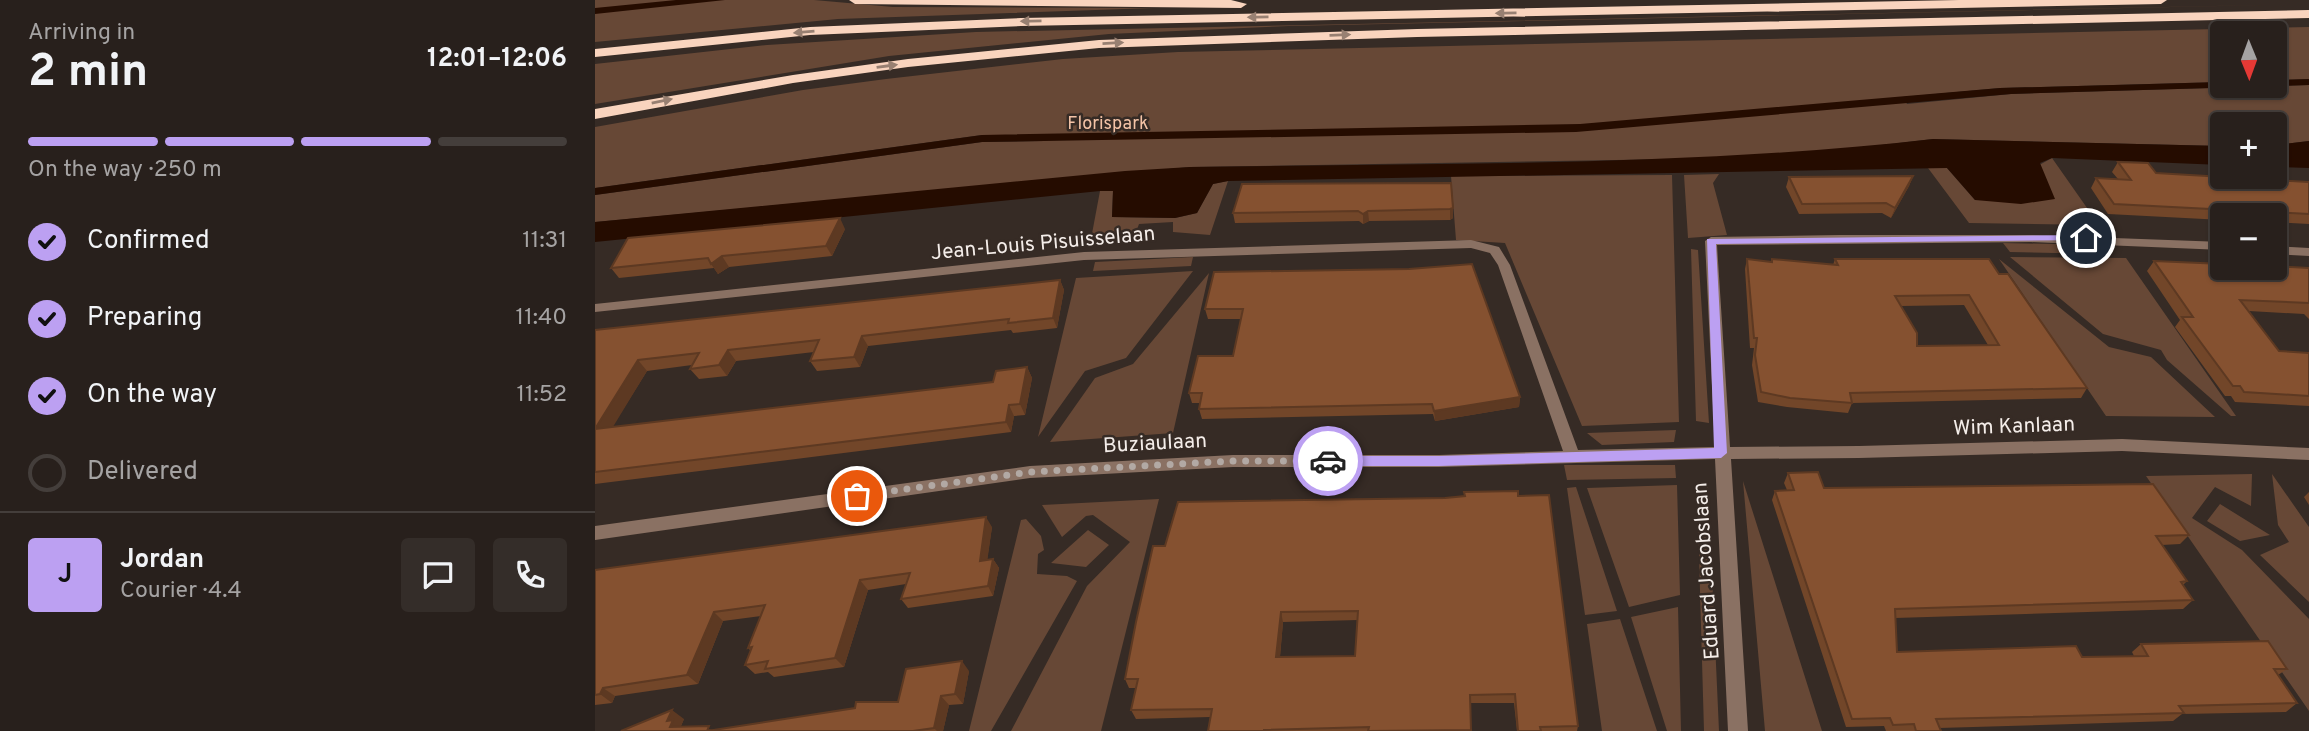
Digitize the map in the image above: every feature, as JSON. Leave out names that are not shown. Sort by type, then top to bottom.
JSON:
[{"type":"highway","points":[[855,0],[1303,5],[1473,13]]},
{"type":"highway","points":[[595,53],[733,38],[890,27],[2161,0]]},
{"type":"highway","points":[[595,114],[885,66],[1098,44],[1416,33],[2309,15]]},
{"type":"street","name":"Eduard Jacobslaan","points":[[1738,731],[1711,241],[1978,236],[2105,238],[2210,245]]},
{"type":"street","name":"Jean-Louis Pisuisselaan","points":[[595,308],[1084,256],[1471,244],[1495,250],[1504,265],[1572,456]]},
{"type":"street","points":[[2287,250],[2309,251]]},
{"type":"street","name":"Wim Kanlaan","points":[[1721,453],[2122,445],[2309,454]]},
{"type":"street","name":"Buziaulaan","points":[[595,533],[1030,472],[1233,461],[1439,461],[1721,453]]},
{"type":"green space","points":[[595,0],[814,0],[893,7],[1154,8],[838,19],[595,42]]},
{"type":"green space","points":[[2309,4],[1289,26],[1109,34],[889,56],[595,104],[595,64],[767,45],[976,32]]},
{"type":"green space","name":"Florispark","points":[[2287,27],[2309,27],[2309,79],[2287,80]]},
{"type":"green space","name":"Florispark","points":[[2210,29],[2210,82],[2000,88],[1903,97],[1907,104],[2011,94],[2210,88],[2210,98],[2287,98],[2287,86],[2309,85],[2309,141],[2287,144],[2287,112],[2210,112],[2210,146],[1933,139],[1813,153],[1678,159],[1190,167],[595,222],[595,195],[982,142],[1044,141],[982,135],[595,188],[595,127],[803,90],[886,79],[1063,59],[1178,52]]},
{"type":"green space","points":[[2052,158],[2099,225],[1969,223],[1928,168],[1947,168],[1975,200]]},
{"type":"green space","points":[[1719,174],[1713,183],[1727,235],[1688,238],[1684,175]]},
{"type":"green space","points":[[1672,175],[1679,422],[1582,426],[1505,243],[1456,240],[1451,176]]},
{"type":"green space","points":[[1228,181],[1210,235],[1173,232],[1173,222],[1139,224],[1135,235],[1091,239],[1100,191],[1113,191],[1112,217],[1175,218],[1197,213],[1213,184]]},
{"type":"green space","points":[[2003,243],[2098,245],[2105,254],[2010,252]]},
{"type":"green space","points":[[1691,249],[1698,250],[1709,423],[1696,421]]},
{"type":"green space","points":[[1193,257],[1191,266],[1093,271],[1095,262]]},
{"type":"green space","points":[[2010,257],[2126,258],[2236,416],[2231,416],[2167,360],[2161,350],[2103,334]]},
{"type":"green space","points":[[1999,259],[2109,347],[2151,357],[2215,417],[2106,416]]},
{"type":"green space","points":[[1193,271],[1126,358],[1085,371],[1038,437],[1076,278]]},
{"type":"green space","points":[[1209,273],[1173,433],[1050,442],[1095,378],[1133,364]]},
{"type":"green space","points":[[1676,430],[1674,442],[1602,445],[1587,433]]},
{"type":"green space","points":[[1564,465],[1675,465],[1676,478],[1567,480]]},
{"type":"green space","points":[[2252,474],[2251,506],[2215,487],[2192,518],[2242,550],[2309,619],[2309,711],[2146,476]]},
{"type":"green space","points":[[2272,474],[2309,527],[2309,602],[2260,555],[2289,542],[2278,525]]},
{"type":"green space","points":[[1743,481],[1822,731],[1765,731]]},
{"type":"green space","points":[[1677,485],[1680,595],[1629,607],[1587,488]]},
{"type":"green space","points":[[1697,485],[1708,486],[1719,731],[1704,731]]},
{"type":"green space","points":[[1576,487],[1617,611],[1585,615],[1567,488]]},
{"type":"green space","points":[[1159,499],[1101,731],[1011,731],[1087,586],[1130,542],[1093,515],[1086,516],[1062,537],[1042,505]]},
{"type":"green space","points":[[2220,504],[2270,535],[2240,541],[2207,521]]},
{"type":"green space","points":[[1026,519],[1041,536],[1044,550],[1038,554],[1037,574],[1067,576],[1077,581],[991,731],[969,731],[1021,520]]},
{"type":"green space","points":[[1088,530],[1109,545],[1086,567],[1051,563]]},
{"type":"green space","points":[[1678,607],[1681,731],[1667,731],[1631,617]]},
{"type":"green space","points":[[1620,619],[1657,731],[1602,731],[1587,624]]},
{"type":"shaded area","points":[[676,0],[725,0],[595,14],[595,8]]},
{"type":"shaded area","points":[[2309,79],[2309,85],[2287,86],[2287,80]]},
{"type":"shaded area","points":[[2210,82],[2210,88],[2011,94],[1576,132],[982,142],[595,195],[595,188],[982,135],[1580,124],[2000,88]]},
{"type":"shaded area","points":[[1933,139],[2210,146],[2210,165],[2052,158],[2040,163],[2055,199],[2021,204],[1975,200],[1947,168],[1228,181],[1213,184],[1197,213],[1175,218],[1112,217],[1113,191],[1100,191],[595,242],[595,222],[1125,171],[1190,167],[1562,162],[1748,155]]},
{"type":"shaded area","points":[[2309,141],[2309,168],[2287,167],[2287,144]]},
{"type":"building","points":[[2118,162],[2148,163],[2156,173],[2210,176],[2210,189],[2287,189],[2287,181],[2309,182],[2309,214],[2287,213],[2287,203],[2210,203],[2210,209],[2114,204],[2096,178],[2131,180]]},
{"type":"building","points":[[1913,176],[1895,208],[1886,203],[1802,204],[1789,177]]},
{"type":"building","points":[[1451,183],[1453,208],[1450,209],[1368,211],[1363,214],[1358,211],[1233,213],[1242,184]]},
{"type":"building","points":[[840,218],[826,246],[722,256],[711,264],[708,258],[611,268],[628,238]]},
{"type":"building","points":[[1747,259],[1838,265],[1835,259],[1989,259],[1999,274],[2008,274],[2087,388],[1850,393],[1852,403],[1790,398],[1761,392],[1755,355],[1757,338],[1754,338]],"holes":[[[1969,295],[1999,345],[1917,346],[1917,333],[1895,296]]]},
{"type":"building","points":[[2154,261],[2210,263],[2210,280],[2287,280],[2287,267],[2309,268],[2309,303],[2240,300],[2279,351],[2309,353],[2309,396],[2244,392],[2240,386],[2233,386],[2182,317],[2193,317]]},
{"type":"building","points":[[1472,264],[1520,397],[1434,411],[1432,404],[1199,409],[1202,393],[1189,393],[1198,356],[1233,356],[1243,309],[1205,309],[1214,272],[1409,269]]},
{"type":"building","points":[[1060,280],[1053,318],[1008,323],[1009,319],[862,336],[854,357],[810,361],[819,340],[728,350],[719,365],[690,369],[699,353],[638,360],[595,429],[595,330]]},
{"type":"building","points":[[1027,367],[1020,404],[1009,405],[1006,422],[595,472],[595,429],[993,382],[996,371]]},
{"type":"building","points":[[1818,472],[1824,488],[2153,484],[2189,535],[2156,536],[2187,581],[2181,582],[2193,600],[1895,609],[1897,652],[2076,646],[2082,657],[2148,656],[2141,644],[2268,641],[2287,669],[2274,669],[2297,703],[2179,706],[2184,713],[1936,719],[1941,731],[1916,731],[1914,724],[1893,725],[1890,718],[1852,719],[1775,491],[1794,490],[1788,473]]},
{"type":"building","points":[[1518,491],[1518,496],[1549,495],[1578,726],[1540,727],[1541,731],[1518,731],[1515,694],[1470,695],[1471,730],[1368,731],[1369,727],[1208,731],[1212,709],[1131,710],[1138,679],[1125,679],[1153,546],[1165,546],[1178,502],[1445,498],[1465,496],[1464,492]],"holes":[[[1358,611],[1355,656],[1276,657],[1281,612]]]},
{"type":"building","points":[[986,517],[980,561],[993,559],[988,586],[901,599],[910,573],[860,580],[835,658],[765,669],[768,661],[745,665],[752,647],[748,648],[765,605],[714,612],[687,675],[603,688],[600,694],[595,695],[595,570]]},
{"type":"building","points":[[962,661],[955,694],[941,696],[934,728],[913,731],[707,731],[855,708],[856,702],[898,702],[906,669]]},
{"type":"building","points":[[672,710],[667,721],[673,720],[670,727],[709,726],[707,731],[621,731]]},
{"type":"way so far","points":[[857,496],[1030,472],[1233,461],[1328,461]]},
{"type":"route","points":[[1328,461],[1439,461],[1721,453],[1711,241],[1978,236],[2086,238]]}]
